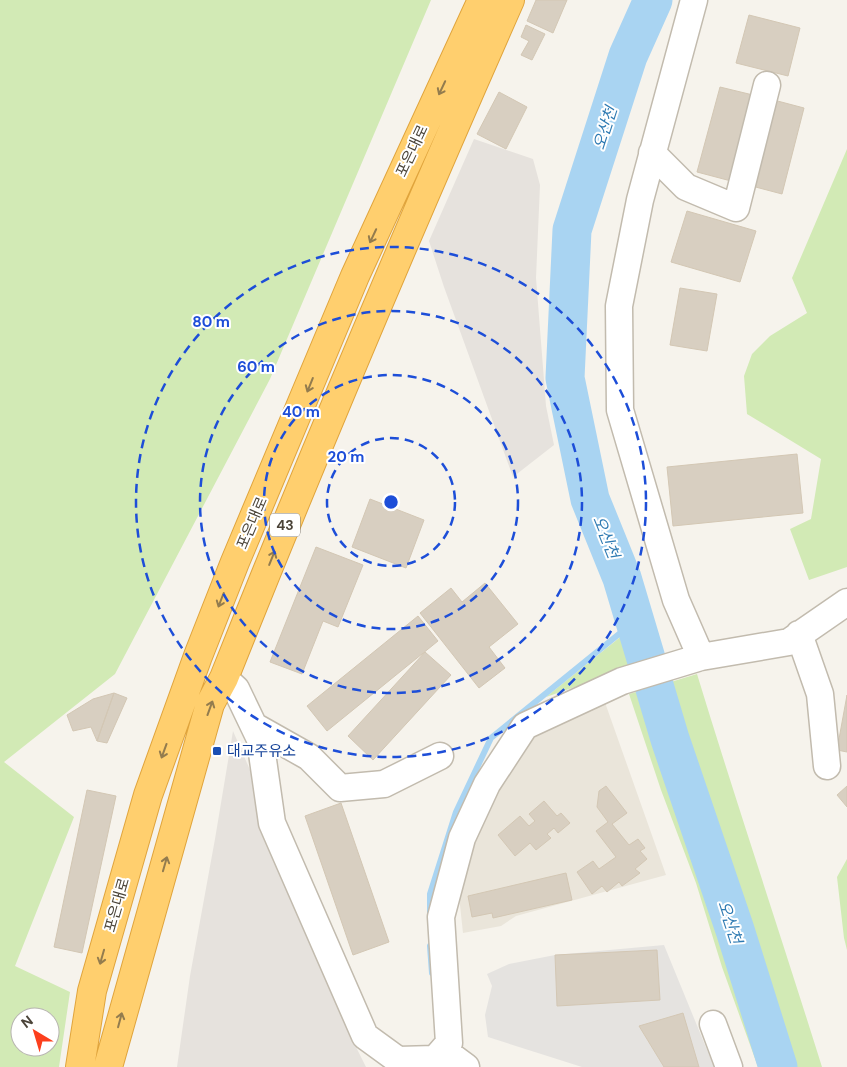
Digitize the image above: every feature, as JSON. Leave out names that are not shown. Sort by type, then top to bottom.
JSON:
[{"type":"highway","points":[[462,44],[478,0]]},
{"type":"highway","name":"포은대로","points":[[80,1067],[92,991],[148,795],[198,656],[235,562],[306,397],[355,276],[482,0]]},
{"type":"highway","name":"포은대로","points":[[108,1067],[210,704],[224,678],[298,493],[510,0]]},
{"type":"street","points":[[694,0],[640,200],[619,306],[620,410],[676,600],[700,657]]},
{"type":"street","points":[[652,154],[686,187],[736,208],[767,85]]},
{"type":"street","points":[[466,1067],[446,1046],[441,917],[462,838],[487,784],[524,726],[622,681],[700,657],[789,642],[847,602]]},
{"type":"street","points":[[799,634],[820,694],[827,766]]},
{"type":"street","points":[[224,678],[236,689],[260,739],[272,824],[365,1036],[392,1061],[435,1059],[446,1046]]},
{"type":"street","points":[[254,726],[309,757],[340,788],[384,784],[440,756]]},
{"type":"street","points":[[713,1024],[729,1067]]},
{"type":"shaded area","points":[[474,139],[533,159],[540,185],[536,278],[546,406],[554,445],[513,477],[429,241]]},
{"type":"shaded area","points":[[602,694],[666,875],[516,916],[501,926],[463,933],[459,896],[484,803],[530,733]]},
{"type":"shaded area","points":[[233,731],[250,770],[357,1049],[366,1067],[177,1067],[190,976]]},
{"type":"shaded area","points":[[664,945],[714,1067],[582,1067],[488,1037],[485,1015],[492,986],[487,974],[509,964],[555,955]]},
{"type":"green space","points":[[0,0],[431,0],[270,379],[115,674],[4,762],[74,817],[15,966],[70,992],[59,1067],[0,1067]]},
{"type":"green space","points":[[847,149],[847,567],[809,580],[790,529],[811,519],[821,459],[747,414],[744,376],[752,354],[770,336],[807,313],[792,278]]},
{"type":"green space","points":[[634,626],[644,663],[546,697]]},
{"type":"green space","points":[[697,674],[822,1067],[785,1067],[661,685]]},
{"type":"green space","points":[[647,689],[732,932],[773,1067],[758,1067],[722,967],[696,883],[661,790],[629,694]]},
{"type":"green space","points":[[847,859],[847,950],[837,877]]},
{"type":"building","points":[[536,0],[567,0],[553,33],[527,21]]},
{"type":"building","points":[[749,15],[800,28],[788,76],[736,63]]},
{"type":"building","points":[[526,25],[545,34],[532,60],[521,55],[529,41],[521,37]]},
{"type":"building","points":[[720,87],[753,95],[731,181],[697,172]]},
{"type":"building","points":[[499,92],[527,107],[506,149],[477,134]]},
{"type":"building","points":[[770,99],[804,108],[782,194],[748,185]]},
{"type":"building","points":[[687,211],[756,231],[740,282],[671,262]]},
{"type":"building","points":[[680,288],[717,294],[707,351],[670,345]]},
{"type":"building","points":[[797,454],[803,513],[673,526],[667,467]]},
{"type":"building","points":[[370,499],[424,520],[406,568],[352,547]]},
{"type":"building","points":[[316,547],[363,565],[338,627],[323,621],[302,674],[270,662]]},
{"type":"building","points":[[485,583],[518,624],[489,647],[505,668],[479,688],[420,613],[451,588],[462,602]]},
{"type":"building","points":[[418,616],[438,641],[327,731],[307,706]]},
{"type":"building","points":[[425,652],[451,675],[373,760],[348,736]]},
{"type":"building","points":[[114,693],[127,698],[107,743],[97,741]]},
{"type":"building","points":[[114,693],[97,741],[91,727],[73,731],[67,715],[93,699]]},
{"type":"building","points":[[847,695],[847,752],[837,750]]},
{"type":"building","points":[[606,786],[627,813],[612,824],[629,845],[638,839],[645,848],[640,851],[647,859],[635,869],[640,873],[622,886],[619,882],[607,892],[602,886],[592,894],[577,872],[593,861],[599,869],[616,857],[596,831],[608,822],[597,807],[599,791]]},
{"type":"building","points":[[847,786],[847,807],[837,795]]},
{"type":"building","points":[[87,790],[116,796],[82,953],[54,947]]},
{"type":"building","points":[[544,801],[557,816],[561,813],[570,823],[558,833],[554,828],[547,834],[551,838],[536,850],[530,843],[515,856],[498,835],[520,816],[529,826],[535,821],[529,814]]},
{"type":"building","points":[[341,803],[389,942],[353,955],[305,816]]},
{"type":"building","points":[[566,873],[572,900],[493,918],[492,913],[472,917],[468,896]]},
{"type":"building","points":[[657,950],[660,1000],[557,1006],[555,955]]},
{"type":"building","points":[[683,1013],[699,1067],[664,1067],[639,1026]]},
{"type":"waterway","name":"오산천","points":[[653,0],[628,56],[572,230],[565,378],[590,499],[622,578],[670,739],[735,930],[778,1067]]},
{"type":"waterway","points":[[430,916],[430,894],[456,812],[491,738],[635,621]]},
{"type":"waterway","points":[[430,946],[432,973]]},
{"type":"place","name":"대교주유소","points":[[217,751]]}]
